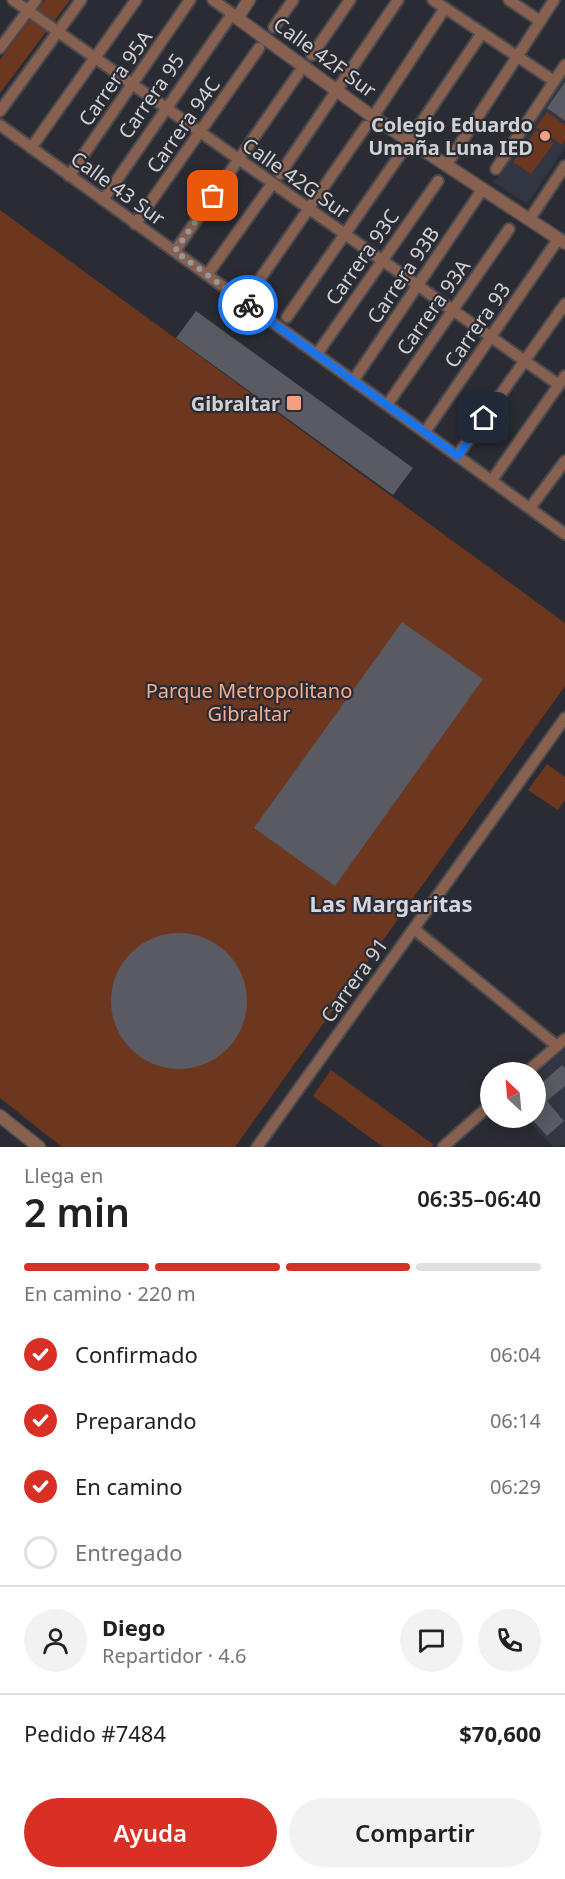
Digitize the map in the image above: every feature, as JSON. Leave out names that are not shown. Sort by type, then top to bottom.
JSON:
[{"type":"street","name":"Calle 42G Sur","points":[[13,0],[490,337],[525,361],[562,380]]},
{"type":"street","points":[[0,48],[36,0]]},
{"type":"street","points":[[0,111],[81,0]]},
{"type":"street","points":[[31,148],[136,0]]},
{"type":"street","name":"Carrera 95A","points":[[69,176],[190,0]]},
{"type":"street","name":"Calle 42F Sur","points":[[213,0],[336,90],[369,121],[562,240]]},
{"type":"street","name":"Carrera 95","points":[[103,200],[166,108],[249,0]]},
{"type":"street","points":[[274,27],[293,0]]},
{"type":"street","points":[[312,55],[350,0]]},
{"type":"street","points":[[280,174],[398,0]]},
{"type":"street","points":[[433,0],[554,81]]},
{"type":"street","points":[[509,0],[540,21]]},
{"type":"street","points":[[451,158],[554,0]]},
{"type":"street","points":[[244,302],[445,8]]},
{"type":"street","points":[[416,132],[482,33]]},
{"type":"street","name":"Carrera 94C","points":[[135,224],[259,48]]},
{"type":"street","points":[[496,169],[565,65]]},
{"type":"street","points":[[175,251],[298,74]]},
{"type":"street","name":"Calle 43 Sur","points":[[0,125],[565,533]]},
{"type":"street","points":[[287,317],[402,152]]},
{"type":"street","points":[[529,220],[565,166]]},
{"type":"street","name":"Carrera 93C","points":[[317,354],[438,181]]},
{"type":"street","points":[[207,275],[272,184]]},
{"type":"street","name":"Carrera 93B","points":[[353,381],[482,190]]},
{"type":"street","name":"Carrera 93A","points":[[387,405],[509,230]]},
{"type":"street","name":"Carrera 93","points":[[425,432],[490,337],[562,240]]},
{"type":"street","points":[[458,456],[565,304]]},
{"type":"street","points":[[492,480],[562,380]]},
{"type":"street","points":[[530,508],[565,461]]},
{"type":"street","name":"Carrera 91","points":[[257,1147],[565,718]]},
{"type":"street","points":[[414,928],[561,1042],[538,1062]]},
{"type":"street","points":[[443,1147],[480,1114]]},
{"type":"street","points":[[2,1122],[39,1147]]},
{"type":"shaded area","name":"Colegio Eduardo Umaña Luna IED","points":[[565,77],[565,147],[527,204],[494,182]]},
{"type":"shaded area","points":[[565,1049],[565,1145],[553,1147],[535,1128],[546,1128],[546,1066]]},
{"type":"green space","points":[[45,0],[70,0],[0,93],[0,60]]},
{"type":"green space","points":[[547,112],[565,125],[565,140],[562,145],[536,127]]},
{"type":"green space","points":[[536,130],[554,143],[531,174],[513,162]]},
{"type":"green space","name":"Parque Metropolitano Gibraltar","points":[[0,210],[565,623],[565,686],[235,1147],[62,1147],[0,1098]]},
{"type":"green space","points":[[547,764],[565,777],[565,800],[558,810],[528,790]]},
{"type":"green space","points":[[331,1070],[434,1145],[431,1147],[383,1147],[313,1096]]},
{"type":"building","points":[[565,82],[565,121],[547,108]]},
{"type":"building","name":"Gibraltar","points":[[196,311],[413,468],[393,495],[176,338]]},
{"type":"building","points":[[402,622],[483,679],[335,886],[254,828]]},
{"type":"building","points":[[179,933],[205,938],[217,944],[227,953],[236,963],[242,975],[247,1001],[242,1027],[236,1039],[227,1049],[217,1058],[205,1064],[179,1069],[153,1064],[141,1058],[131,1049],[122,1039],[116,1027],[111,1001],[116,975],[122,963],[131,953],[141,944],[153,938]]},
{"type":"building","points":[[562,1065],[565,1068],[565,1086],[547,1101],[564,1121],[547,1136],[540,1128],[546,1128],[546,1079]]},
{"type":"way so far","points":[[213,196],[175,251],[248,305]]},
{"type":"place","name":"Colegio Eduardo Umaña Luna IED","points":[[545,136]]},
{"type":"place","name":"Gibraltar","points":[[294,403]]},
{"type":"district","name":"Las Margaritas","points":[[391,903]]},
{"type":"route","points":[[248,305],[458,456],[484,418]]}]
